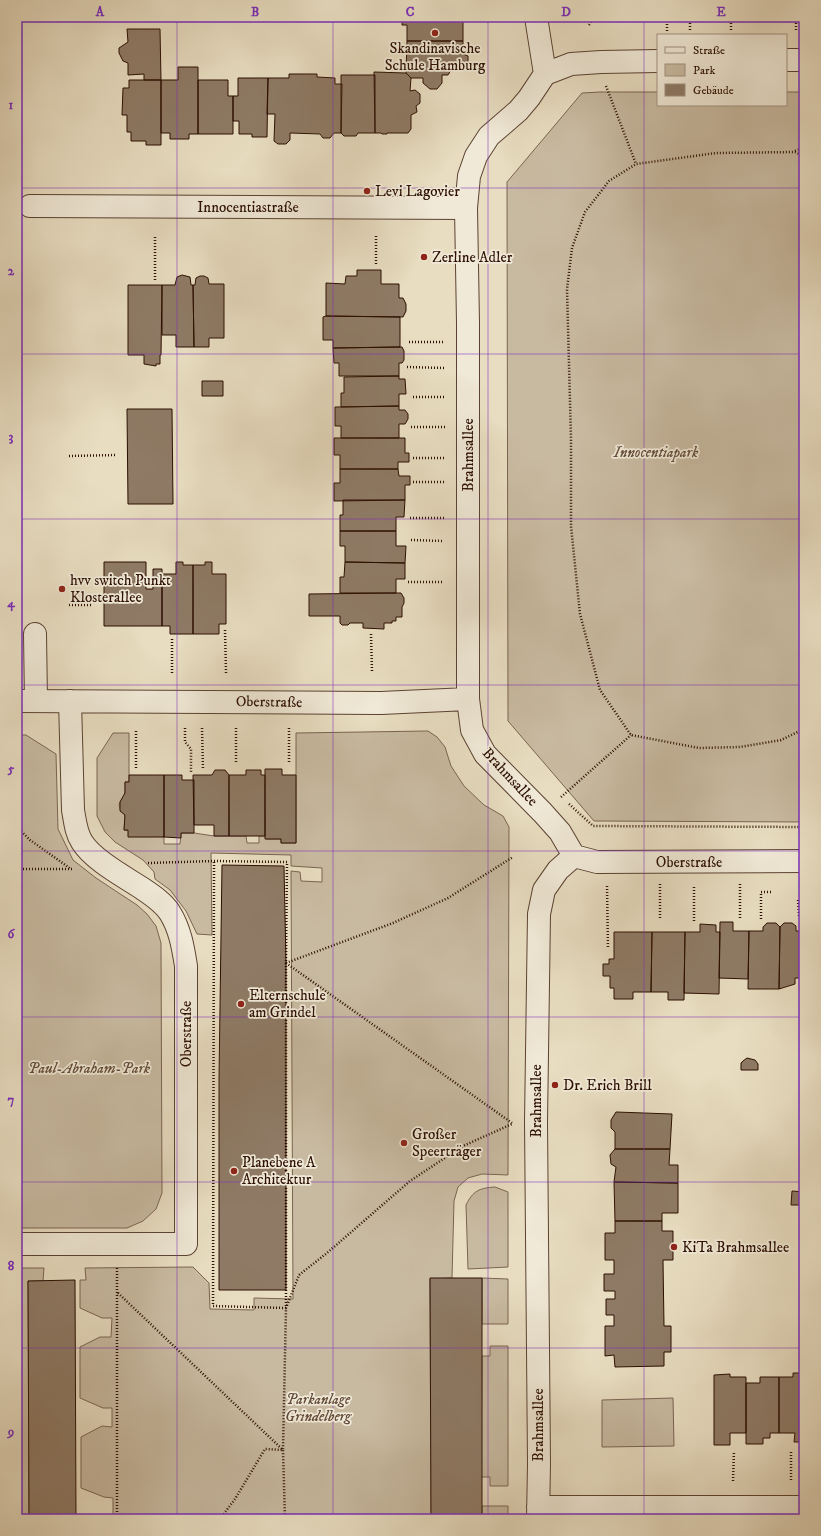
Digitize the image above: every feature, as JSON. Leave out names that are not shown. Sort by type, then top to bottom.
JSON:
[{"type":"street","points":[[536,17],[545,74],[571,64],[657,61]]},
{"type":"street","points":[[787,60],[804,60]]},
{"type":"street","name":"Brahmsallee","points":[[538,1513],[536,1122],[539,914],[544,890],[558,870],[574,856],[560,832],[485,754],[472,730],[468,699],[468,323],[466,208],[469,176],[476,156],[489,136],[518,111],[529,98],[545,74]]},
{"type":"street","name":"Innocentiastraße","points":[[30,206],[466,208]]},
{"type":"street","points":[[26,701],[35,634]]},
{"type":"street","name":"Oberstraße","points":[[26,701],[381,703],[468,699]]},
{"type":"street","name":"Oberstraße","points":[[17,1244],[186,1244],[186,966],[183,946],[178,930],[169,912],[153,896],[92,855],[82,842],[76,827],[73,810],[70,701]]},
{"type":"street","name":"Oberstraße","points":[[574,856],[596,862],[804,861]]},
{"type":"street","points":[[538,1513],[804,1507]]},
{"type":"path","points":[[589,25],[594,17]]},
{"type":"path","points":[[666,31],[667,17]]},
{"type":"path","points":[[690,17],[690,31]]},
{"type":"path","points":[[731,17],[731,30]]},
{"type":"path","points":[[796,17],[796,30]]},
{"type":"path","points":[[604,82],[636,164]]},
{"type":"path","points":[[804,148],[795,152],[716,153],[636,164],[610,181],[584,212],[572,248],[567,289],[571,431],[571,526],[580,614],[600,690],[631,735],[699,748],[740,747],[781,740],[804,729]]},
{"type":"path","points":[[795,152],[804,156]]},
{"type":"path","points":[[155,236],[155,280]]},
{"type":"path","points":[[376,236],[376,266]]},
{"type":"path","points":[[409,342],[446,342]]},
{"type":"path","points":[[407,367],[446,368]]},
{"type":"path","points":[[413,396],[446,396]]},
{"type":"path","points":[[411,427],[446,427]]},
{"type":"path","points":[[69,456],[117,455]]},
{"type":"path","points":[[413,458],[446,458]]},
{"type":"path","points":[[413,482],[446,482]]},
{"type":"path","points":[[410,518],[446,518]]},
{"type":"path","points":[[411,540],[446,541]]},
{"type":"path","points":[[408,582],[446,582]]},
{"type":"path","points":[[69,605],[93,605]]},
{"type":"path","points":[[226,630],[226,673]]},
{"type":"path","points":[[372,634],[372,671]]},
{"type":"path","points":[[172,638],[172,673]]},
{"type":"path","points":[[136,728],[136,768]]},
{"type":"path","points":[[185,728],[185,742],[191,750],[191,772]]},
{"type":"path","points":[[202,728],[203,770]]},
{"type":"path","points":[[236,728],[236,762]]},
{"type":"path","points":[[289,728],[289,762]]},
{"type":"path","points":[[556,802],[631,735]]},
{"type":"path","points":[[562,796],[593,826],[804,827]]},
{"type":"path","points":[[17,827],[30,840],[71,869]]},
{"type":"path","points":[[286,963],[393,923],[448,898],[512,857]]},
{"type":"path","points":[[214,861],[213,1306],[286,1308]]},
{"type":"path","points":[[146,863],[214,861],[287,862],[286,1308],[283,1450],[285,1519]]},
{"type":"path","points":[[17,869],[78,869]]},
{"type":"path","points":[[608,884],[608,949]]},
{"type":"path","points":[[660,884],[660,918]]},
{"type":"path","points":[[694,884],[694,921]]},
{"type":"path","points":[[740,884],[740,918]]},
{"type":"path","points":[[761,919],[761,892],[771,892]]},
{"type":"path","points":[[798,900],[799,916]]},
{"type":"path","points":[[286,963],[512,1123],[463,1146],[410,1181],[327,1253],[299,1275],[286,1308]]},
{"type":"path","points":[[117,1263],[117,1519]]},
{"type":"path","points":[[118,1293],[283,1450]]},
{"type":"path","points":[[220,1519],[236,1499],[265,1450],[283,1450]]},
{"type":"path","points":[[733,1481],[734,1451]]},
{"type":"path","points":[[791,1452],[791,1481]]},
{"type":"green space","name":"Innocentiapark","points":[[657,92],[657,106],[787,106],[787,92],[804,92],[804,822],[594,821],[508,721],[507,182],[582,93]]},
{"type":"green space","name":"Parkanlage Grindelberg","points":[[428,731],[437,737],[445,747],[451,766],[464,786],[484,805],[503,816],[509,827],[508,1175],[482,1174],[468,1178],[458,1187],[454,1201],[452,1278],[430,1279],[431,1519],[281,1519],[281,1516],[251,1516],[251,1519],[98,1519],[104,1516],[113,1516],[113,1498],[104,1497],[81,1488],[81,1437],[102,1426],[112,1427],[112,1408],[103,1408],[80,1398],[80,1347],[100,1337],[111,1337],[112,1318],[102,1318],[80,1308],[80,1280],[86,1280],[85,1268],[193,1267],[209,1283],[210,1309],[254,1310],[254,1298],[293,1299],[291,871],[300,872],[301,881],[322,882],[322,868],[291,866],[291,855],[211,853],[212,935],[197,934],[186,911],[170,890],[155,879],[154,872],[143,860],[115,842],[105,832],[97,816],[97,758],[113,733],[129,733],[129,782],[125,782],[125,792],[119,805],[121,811],[125,815],[124,830],[164,837],[164,844],[180,844],[181,833],[214,836],[246,836],[247,843],[259,843],[259,836],[265,836],[266,839],[281,839],[281,843],[296,843],[296,733]]},
{"type":"green space","name":"Paul-Abraham-Park","points":[[17,735],[26,735],[56,754],[58,829],[73,860],[96,878],[137,905],[147,914],[156,926],[161,943],[162,1193],[156,1209],[143,1221],[127,1228],[17,1228]]},
{"type":"green space","points":[[495,1187],[508,1192],[508,1267],[468,1269],[466,1205],[471,1196],[477,1191]]},
{"type":"green space","points":[[17,1268],[44,1268],[43,1281],[28,1281],[29,1519],[17,1519]]},
{"type":"green space","points":[[482,1278],[508,1279],[508,1324],[482,1324]]},
{"type":"green space","points":[[490,1346],[508,1346],[508,1486],[490,1486],[490,1477],[481,1477],[482,1356],[490,1356]]},
{"type":"green space","points":[[673,1398],[674,1446],[602,1447],[602,1400]]},
{"type":"green space","points":[[482,1506],[508,1506],[508,1519],[482,1519]]},
{"type":"building","points":[[127,17],[179,17],[179,21],[127,21]]},
{"type":"building","name":"Skandinavische Schule Hamburg","points":[[402,17],[463,17],[463,41],[407,41],[407,25],[402,25]]},
{"type":"building","points":[[127,29],[160,29],[161,80],[144,80],[144,74],[128,75],[128,63],[123,61],[119,53],[119,48],[128,42]]},
{"type":"building","points":[[407,41],[463,41],[463,54],[468,56],[468,62],[462,66],[462,68],[451,70],[448,75],[442,75],[442,83],[437,89],[430,89],[423,83],[423,78],[411,78],[406,73]]},
{"type":"building","points":[[178,67],[198,67],[198,134],[189,134],[189,139],[170,139],[170,133],[161,133],[161,80],[178,80]]},
{"type":"building","points":[[374,72],[406,73],[411,78],[410,91],[415,90],[420,94],[420,103],[416,106],[417,112],[411,115],[411,129],[408,133],[375,133]]},
{"type":"building","points":[[289,74],[317,74],[317,77],[335,78],[335,84],[342,84],[341,133],[334,133],[330,138],[323,138],[320,134],[290,133],[290,140],[286,144],[278,144],[274,141],[275,114],[267,114],[268,78],[289,78]]},
{"type":"building","points":[[341,75],[375,75],[375,133],[358,133],[356,136],[344,136],[341,133]]},
{"type":"building","points":[[238,78],[268,78],[267,137],[252,137],[252,134],[239,134],[239,121],[233,121],[233,96],[238,96]]},
{"type":"building","points":[[129,80],[161,80],[161,145],[146,145],[146,141],[131,141],[131,132],[127,132],[127,115],[122,115],[123,88],[129,88]]},
{"type":"building","points":[[198,80],[228,80],[228,96],[233,96],[233,134],[198,134]]},
{"type":"building","points":[[357,270],[381,270],[381,284],[399,284],[399,298],[403,298],[406,304],[406,311],[403,317],[326,316],[326,283],[345,284],[346,276],[357,276]]},
{"type":"building","points":[[182,275],[190,277],[191,285],[193,285],[194,347],[176,347],[176,335],[162,335],[162,285],[175,285],[177,277]]},
{"type":"building","points":[[200,276],[208,278],[209,284],[224,284],[224,338],[209,338],[209,347],[194,347],[193,285],[195,285],[196,278]]},
{"type":"building","points":[[128,285],[162,285],[161,355],[160,364],[156,364],[156,366],[144,364],[144,355],[128,355]]},
{"type":"building","points":[[323,317],[400,317],[400,347],[333,348],[333,340],[323,340]]},
{"type":"building","points":[[402,347],[404,351],[404,360],[402,363],[399,363],[399,376],[339,376],[339,363],[334,363],[333,348]]},
{"type":"building","points":[[399,376],[399,379],[405,379],[406,394],[399,394],[399,406],[341,407],[341,393],[344,393],[344,377]]},
{"type":"building","points":[[202,381],[223,381],[223,396],[202,396]]},
{"type":"building","points":[[399,406],[399,410],[405,410],[408,414],[408,419],[405,424],[399,424],[399,438],[341,438],[341,426],[335,426],[335,407]]},
{"type":"building","points":[[127,409],[172,409],[173,504],[128,504]]},
{"type":"building","points":[[334,438],[405,438],[405,453],[409,453],[409,462],[398,462],[398,469],[340,469],[340,455],[334,455]]},
{"type":"building","points":[[340,469],[398,469],[399,476],[410,476],[410,485],[405,485],[405,500],[334,501],[334,483],[340,483]]},
{"type":"building","points":[[343,500],[405,500],[404,517],[396,517],[396,531],[340,531],[340,515],[343,515]]},
{"type":"building","points":[[340,531],[396,531],[396,546],[406,546],[405,563],[345,562],[345,546],[340,546]]},
{"type":"building","points":[[104,562],[146,562],[146,589],[153,589],[153,569],[162,569],[162,626],[104,626]]},
{"type":"building","points":[[176,562],[183,562],[183,565],[193,565],[193,634],[170,634],[170,626],[162,626],[162,574],[176,574]]},
{"type":"building","points":[[205,562],[212,562],[212,574],[226,574],[226,624],[219,624],[219,634],[193,634],[193,565],[205,565]]},
{"type":"building","points":[[345,562],[405,563],[405,579],[396,579],[396,593],[340,593],[340,577],[344,577]]},
{"type":"building","points":[[401,593],[404,598],[402,617],[396,617],[396,621],[392,621],[392,623],[384,623],[384,629],[363,628],[363,623],[350,623],[348,625],[342,625],[340,623],[340,616],[309,616],[309,594]]},
{"type":"building","points":[[265,769],[282,769],[282,775],[296,775],[296,843],[281,843],[281,839],[265,839]]},
{"type":"building","points":[[215,770],[225,770],[229,775],[229,836],[214,836],[214,825],[194,825],[193,775],[212,775]]},
{"type":"building","points":[[246,770],[261,770],[261,775],[265,775],[265,836],[229,836],[229,775],[246,775]]},
{"type":"building","points":[[129,775],[164,775],[164,837],[128,837],[128,830],[124,830],[125,815],[120,811],[120,802],[125,793],[125,782],[129,782]]},
{"type":"building","points":[[164,775],[182,775],[182,780],[194,780],[194,833],[181,833],[181,838],[164,837]]},
{"type":"building","points":[[222,865],[284,866],[286,963],[286,1290],[219,1290],[219,1079]]},
{"type":"building","points":[[720,922],[733,922],[733,931],[749,931],[748,979],[719,978]]},
{"type":"building","points":[[767,923],[776,923],[780,927],[779,989],[748,989],[749,931],[763,931],[763,927]]},
{"type":"building","points":[[784,923],[792,923],[796,926],[796,931],[804,931],[804,978],[795,978],[795,984],[779,989],[780,927]]},
{"type":"building","points":[[700,924],[716,925],[716,932],[720,932],[719,994],[684,993],[685,932],[700,932]]},
{"type":"building","points":[[614,932],[652,932],[651,992],[633,992],[633,999],[614,999],[614,988],[610,988],[610,976],[603,976],[603,964],[609,964],[609,959],[614,959]]},
{"type":"building","points":[[652,932],[685,932],[684,1000],[668,1000],[668,992],[651,992]]},
{"type":"building","points":[[747,1058],[755,1060],[758,1064],[758,1070],[741,1070],[741,1063]]},
{"type":"building","points":[[616,1112],[672,1114],[670,1149],[615,1149],[615,1132],[611,1128],[611,1120]]},
{"type":"building","points":[[615,1149],[670,1149],[669,1165],[678,1165],[678,1183],[614,1182],[616,1167],[611,1164],[610,1155]]},
{"type":"building","points":[[614,1182],[678,1183],[678,1213],[662,1213],[662,1221],[615,1221]]},
{"type":"building","points":[[792,1191],[804,1192],[804,1205],[791,1205]]},
{"type":"building","points":[[615,1221],[662,1221],[662,1231],[673,1231],[673,1260],[663,1260],[664,1326],[671,1326],[671,1352],[664,1352],[664,1366],[615,1367],[614,1355],[605,1356],[605,1326],[614,1326],[614,1315],[606,1315],[606,1299],[615,1299],[615,1291],[604,1291],[604,1274],[614,1274],[614,1260],[605,1260],[605,1233],[615,1233]]},
{"type":"building","points":[[430,1278],[482,1278],[482,1519],[431,1519]]},
{"type":"building","points":[[75,1280],[76,1519],[29,1519],[28,1281]]},
{"type":"building","points":[[793,1373],[804,1373],[804,1442],[794,1442],[795,1433],[779,1433],[779,1377],[793,1377]]},
{"type":"building","points":[[730,1374],[730,1377],[746,1377],[746,1433],[730,1433],[730,1445],[714,1445],[714,1375]]},
{"type":"building","points":[[760,1377],[779,1377],[779,1433],[770,1433],[770,1438],[763,1438],[763,1444],[746,1444],[746,1383],[760,1383]]},
{"type":"place","name":"Skandinavische Schule Hamburg","points":[[435,33]]},
{"type":"place","name":"Levi Lagovier","points":[[367,191]]},
{"type":"place","name":"Zerline Adler","points":[[424,257]]},
{"type":"place","name":"hvv switch Punkt Klosterallee","points":[[62,589]]},
{"type":"place","name":"Elternschule am Grindel","points":[[241,1004]]},
{"type":"place","name":"Dr. Erich Brill","points":[[555,1085]]},
{"type":"place","name":"Großer Speerträger","points":[[404,1143]]},
{"type":"place","name":"Planebene A Architektur","points":[[234,1171]]},
{"type":"place","name":"KiTa Brahmsallee","points":[[674,1247]]}]
